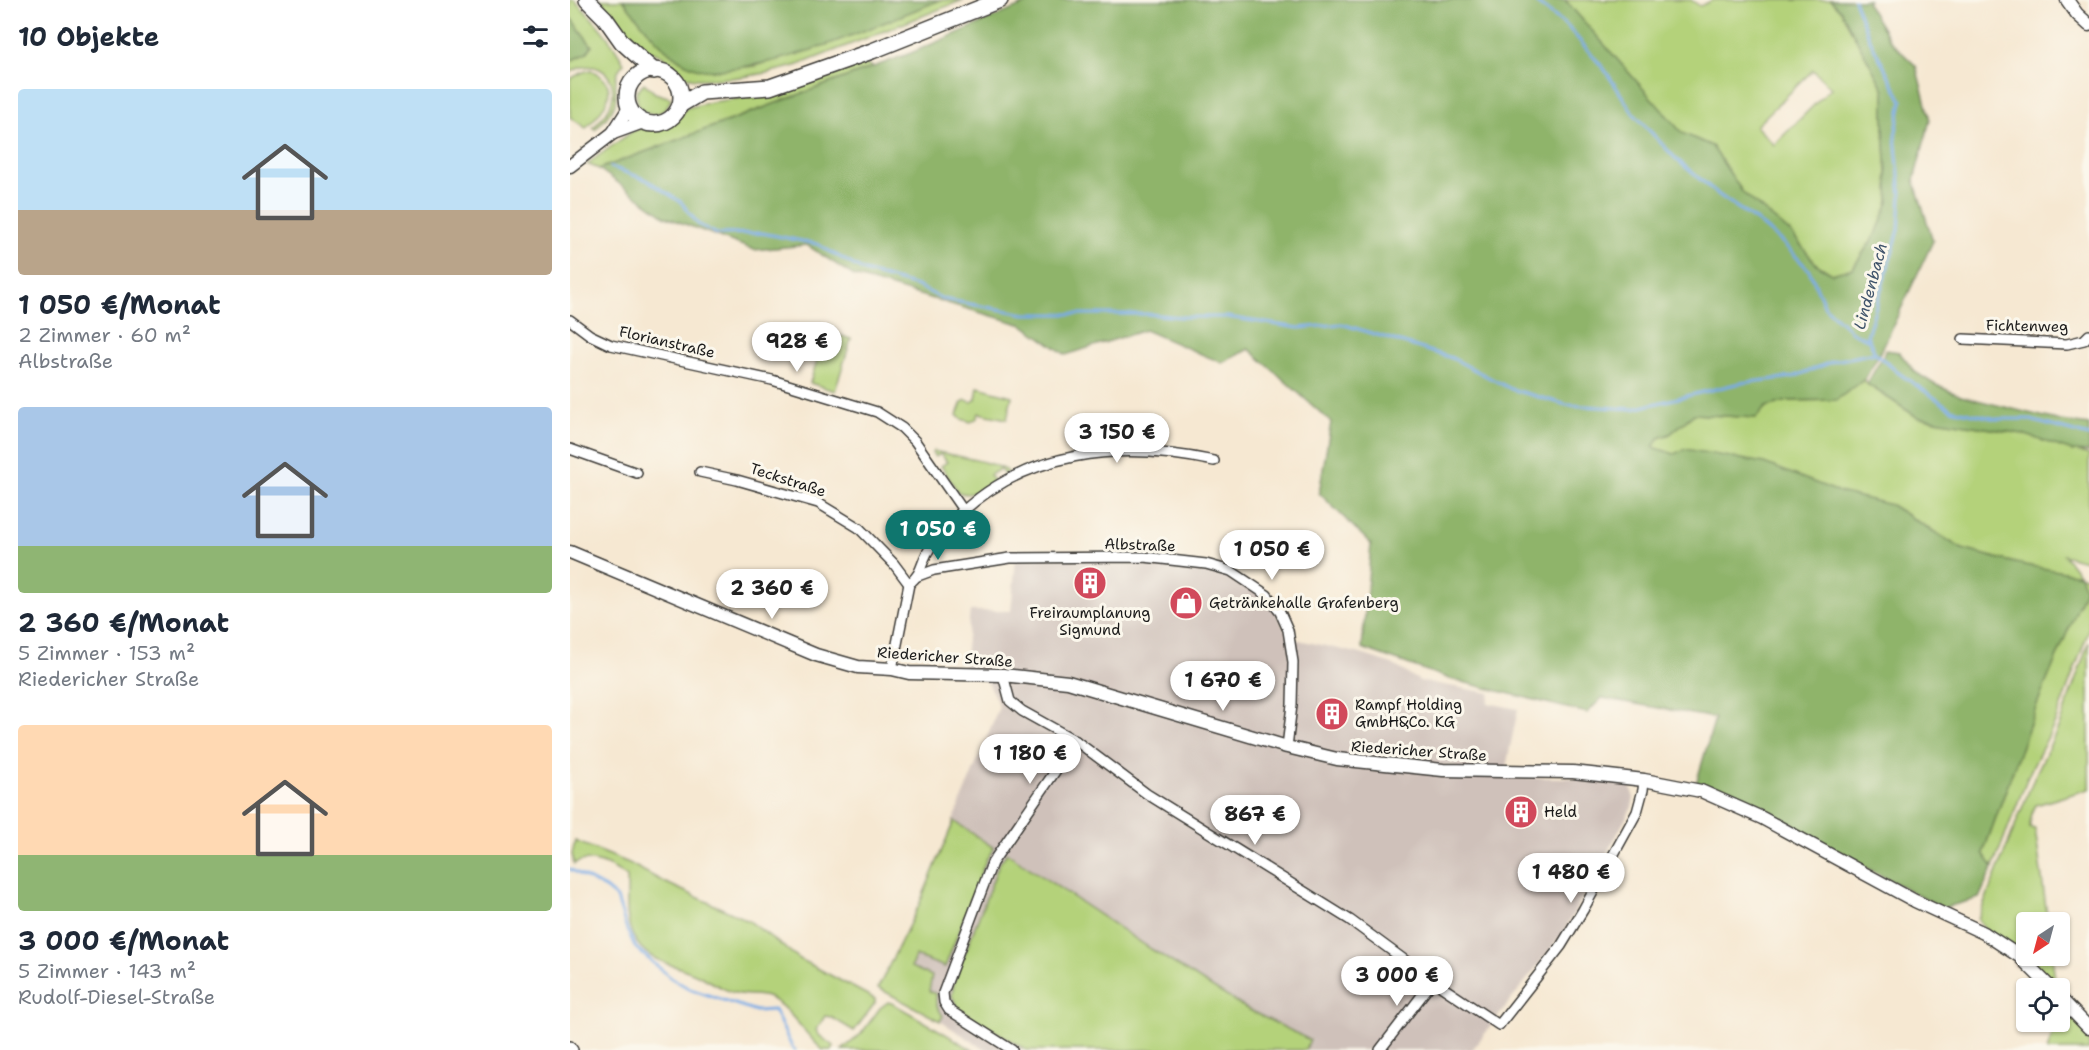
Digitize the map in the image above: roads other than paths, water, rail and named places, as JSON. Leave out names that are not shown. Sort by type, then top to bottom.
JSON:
[{"type":"main road","points":[[586,0],[605,18],[622,42],[654,71]]},
{"type":"main road","points":[[678,88],[702,92],[770,87],[872,51],[1000,0]]},
{"type":"main road","points":[[622,42],[630,65],[631,82],[627,99],[629,108],[637,119],[652,124],[669,120],[680,105],[702,92]]},
{"type":"main road","points":[[631,82],[645,72],[654,71],[669,75],[678,88],[680,105]]},
{"type":"street","points":[[2067,0],[2077,15],[2089,25]]},
{"type":"street","points":[[613,133],[629,108]]},
{"type":"street","points":[[570,166],[613,133],[643,122]]},
{"type":"street","name":"Florianstraße","points":[[570,320],[590,335],[611,345],[772,380],[851,402],[877,412],[902,428],[915,441],[963,510]]},
{"type":"street","name":"Fichtenweg","points":[[1963,339],[2067,344],[2084,340],[2089,335]]},
{"type":"street","points":[[570,449],[637,473]]},
{"type":"street","points":[[892,669],[909,584],[918,576],[927,553],[946,527],[989,490],[1037,466],[1111,451],[1153,451],[1214,461]]},
{"type":"street","name":"Teckstraße","points":[[700,472],[818,503],[859,528],[894,564],[909,584]]},
{"type":"street","name":"Riedericher Straße","points":[[570,552],[816,655],[858,667],[892,669],[909,673],[1003,675],[1068,682],[1287,747],[1338,759],[1394,766],[1470,771],[1573,772],[1644,780],[1701,791],[1762,818],[1944,916],[1971,926],[2005,945],[2041,978]]},
{"type":"street","name":"Albstraße","points":[[918,576],[934,570],[1010,558],[1144,557],[1206,564],[1232,571],[1268,595],[1280,612],[1288,630],[1293,662],[1292,705],[1287,747]]},
{"type":"street","points":[[1003,675],[1010,701],[1022,711],[1076,741],[1147,794],[1350,921],[1499,1025],[1561,946],[1583,910],[1637,812],[1644,780]]},
{"type":"street","points":[[1012,1050],[949,1010],[944,1002],[943,993],[992,864],[1076,741]]},
{"type":"street","points":[[1380,1050],[1433,981]]},
{"type":"street","points":[[2070,1008],[2089,1028]]},
{"type":"street","points":[[570,1046],[573,1050]]},
{"type":"waterway","points":[[1533,0],[1567,26],[1605,70],[1633,113],[1676,159],[1719,195],[1782,242],[1809,270],[1825,307],[1852,332],[1869,340]]},
{"type":"waterway","name":"Lindenbach","points":[[1854,0],[1869,38],[1902,101],[1895,136],[1901,195],[1899,230],[1867,336],[1875,353],[1900,374],[1951,409],[1997,419],[2027,419],[2089,436]]},
{"type":"waterway","points":[[611,167],[647,180],[681,202],[698,224],[717,234],[762,233],[817,244],[864,271],[917,286],[943,299],[1025,314],[1148,314],[1227,317],[1299,328],[1342,324],[1452,358],[1511,389],[1567,405],[1633,409],[1740,383],[1793,377],[1834,361],[1875,353]]},
{"type":"waterway","points":[[570,869],[605,888],[617,898],[627,930],[636,948],[671,978],[690,989],[756,1011],[774,1010],[795,1050]]},
{"type":"place","name":"Freiraumplanung Sigmund","points":[[1090,583]]},
{"type":"place","name":"Getränkehalle Grafenberg","points":[[1186,603]]},
{"type":"place","name":"Rampf Holding GmbH&Co. KG","points":[[1332,714]]},
{"type":"place","name":"Held","points":[[1521,812]]}]
